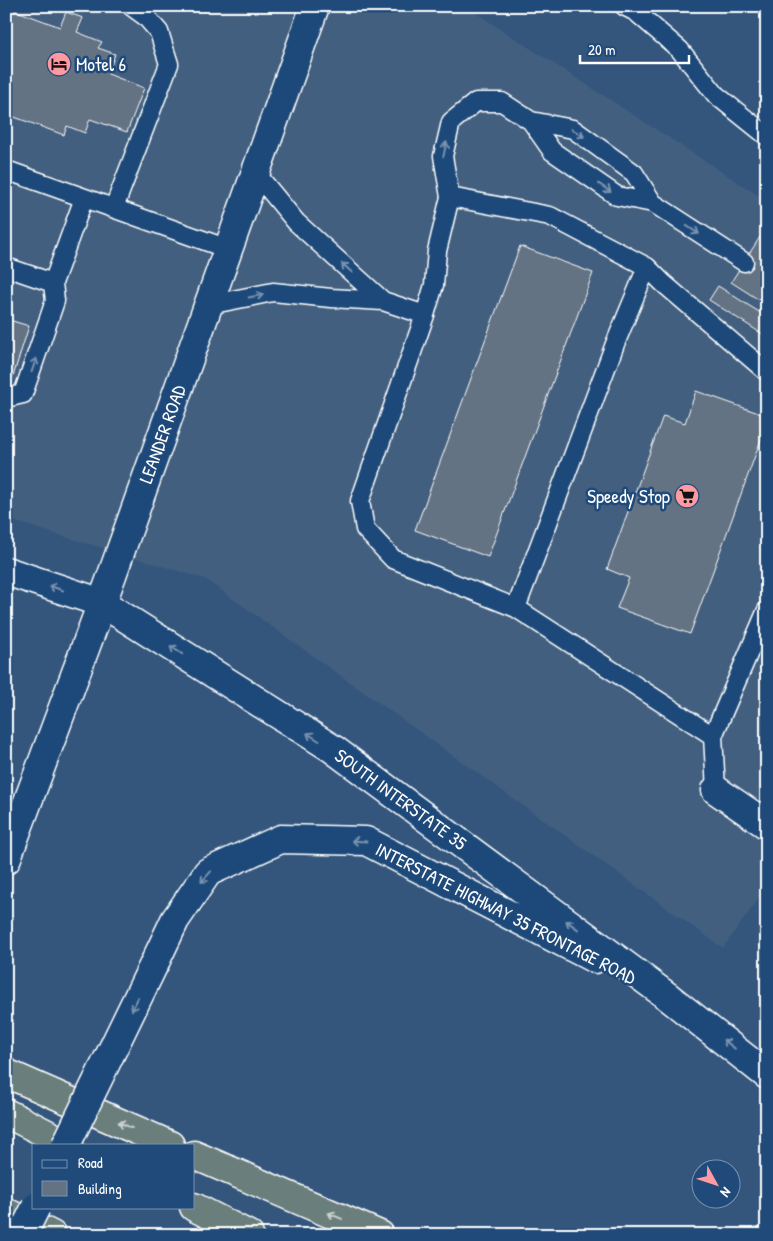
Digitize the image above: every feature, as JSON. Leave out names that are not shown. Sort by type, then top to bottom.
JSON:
[{"type":"highway","points":[[6,1073],[168,1144]]},
{"type":"highway","points":[[6,1113],[66,1144]]},
{"type":"highway","points":[[195,1155],[380,1235]]},
{"type":"highway","points":[[195,1208],[249,1235]]},
{"type":"highway","points":[[6,1212],[52,1235]]},
{"type":"main road","name":"LEANDER ROAD","points":[[6,860],[102,603],[315,6]]},
{"type":"main road","name":"SOUTH INTERSTATE 35","points":[[6,571],[102,603],[334,749],[667,996],[767,1075]]},
{"type":"main road","points":[[716,790],[767,825]]},
{"type":"main road","name":"INTERSTATE HIGHWAY 35 FRONTAGE ROAD","points":[[68,1144],[176,920],[208,872],[281,839],[366,841],[667,996]]},
{"type":"main road","points":[[22,1235],[36,1208]]},
{"type":"lane","points":[[114,208],[168,64],[159,32],[146,17],[131,6]]},
{"type":"lane","points":[[624,6],[636,12],[680,50],[716,95],[767,136]]},
{"type":"lane","points":[[713,736],[516,608],[393,560],[365,528],[360,501],[434,285],[437,251],[450,197],[443,156],[451,122],[476,102],[502,102],[531,121],[552,151],[617,196],[652,203],[744,262]]},
{"type":"lane","points":[[531,121],[573,129],[634,174],[652,203]]},
{"type":"lane","points":[[6,170],[228,249]]},
{"type":"lane","points":[[255,172],[296,222],[383,301]]},
{"type":"lane","points":[[450,197],[550,216],[648,267],[663,283],[767,372]]},
{"type":"lane","points":[[6,398],[24,394],[56,301],[53,283],[84,198]]},
{"type":"lane","points":[[6,267],[53,283]]},
{"type":"lane","points":[[516,608],[615,344],[648,267]]},
{"type":"lane","points":[[208,305],[273,292],[383,301],[425,315]]},
{"type":"lane","points":[[716,790],[713,736],[767,610]]},
{"type":"shaded area","points":[[6,6],[465,6],[767,201],[767,887],[723,948],[205,579],[6,519]]},
{"type":"building","name":"Motel 6","points":[[6,7],[60,27],[66,12],[83,18],[77,32],[102,42],[98,48],[115,54],[108,74],[144,88],[127,132],[90,119],[85,133],[67,126],[64,135],[6,114]]},
{"type":"building","points":[[760,237],[767,242],[767,305],[731,282]]},
{"type":"building","points":[[520,246],[593,273],[488,557],[415,530]]},
{"type":"building","points":[[718,286],[767,317],[767,337],[709,300]]},
{"type":"building","points":[[6,319],[29,326],[10,386],[6,385]]},
{"type":"building","name":"Speedy Stop","points":[[696,391],[767,416],[767,423],[690,634],[617,608],[629,578],[607,569],[663,416],[685,423]]},
{"type":"place","name":"Motel 6","points":[[59,64]]},
{"type":"place","name":"Speedy Stop","points":[[687,496]]}]
